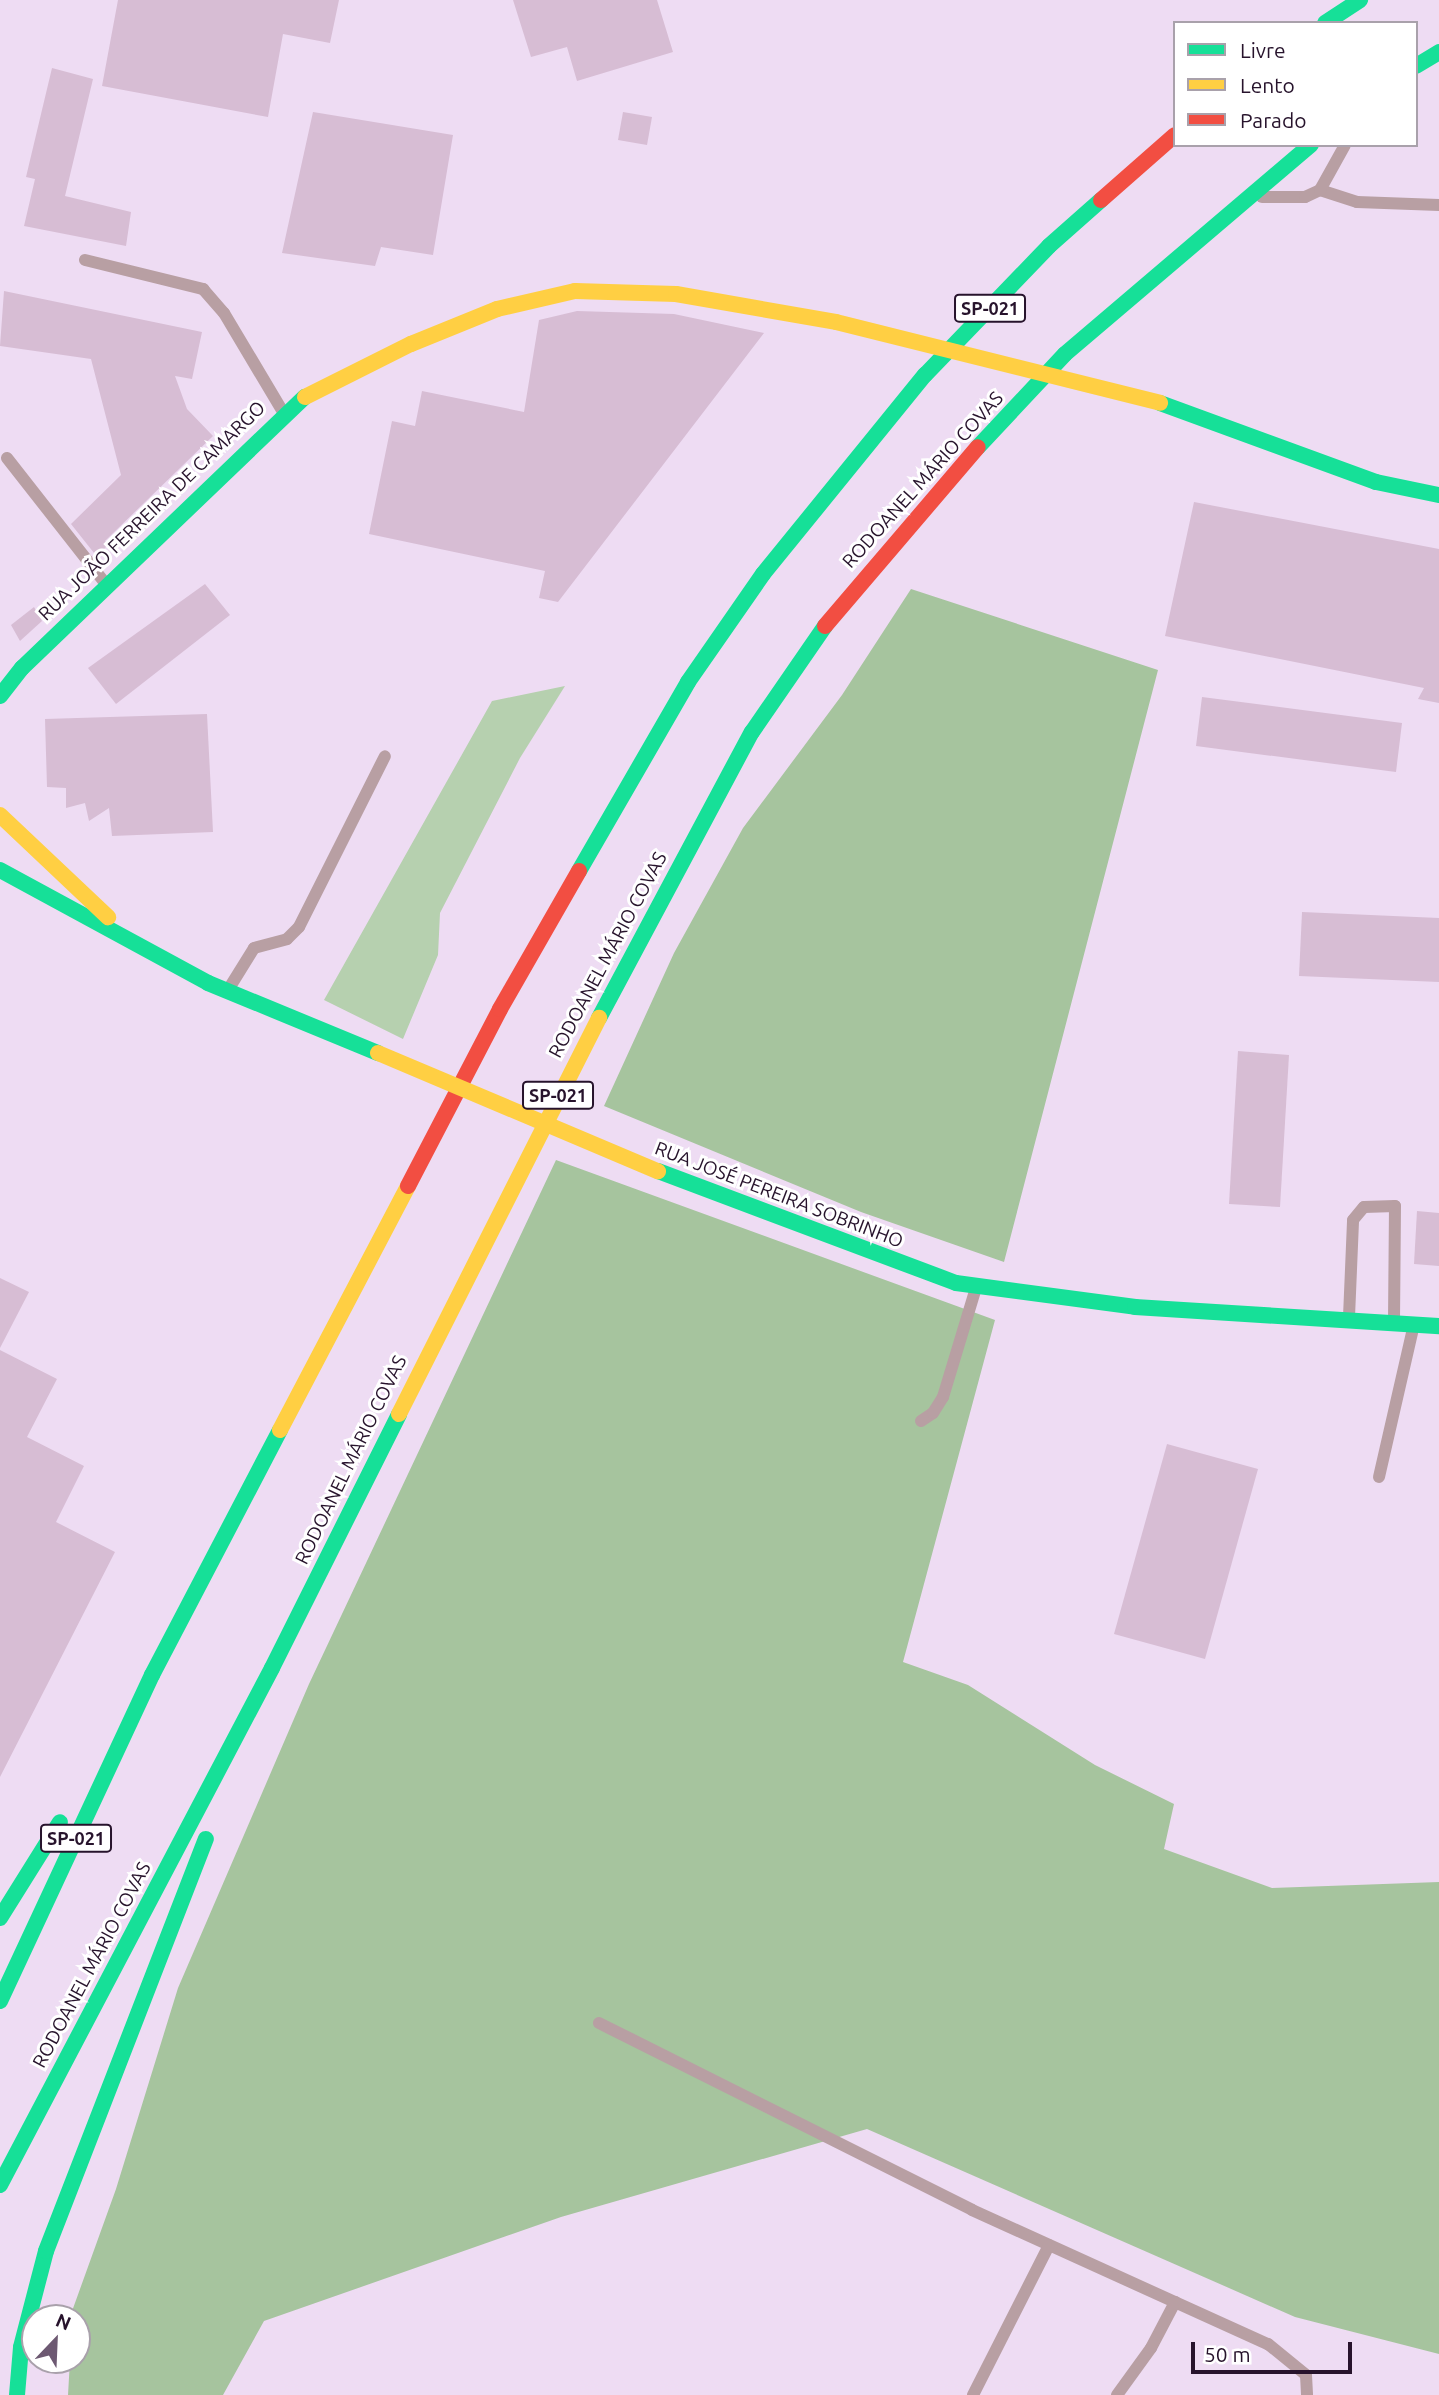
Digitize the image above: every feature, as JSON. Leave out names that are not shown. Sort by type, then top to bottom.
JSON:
[{"type":"main road","points":[[1328,21],[1360,0]]},
{"type":"main road","points":[[1418,65],[1439,52]]},
{"type":"main road","name":"SP-021","points":[[0,2001],[152,1675],[500,1009],[688,682],[763,574],[925,375],[1049,246],[1173,137]]},
{"type":"main road","name":"RODOANEL MÁRIO COVAS","points":[[0,2185],[272,1668],[472,1262],[674,872],[752,732],[835,611],[939,489],[1065,354],[1247,196],[1308,147]]},
{"type":"main road","name":"RUA JOÃO FERREIRA DE CAMARGO","points":[[0,696],[22,668],[283,413],[310,393],[411,344],[497,309],[575,291],[676,295],[836,322],[1160,403],[1376,482],[1439,495]]},
{"type":"main road","points":[[0,680],[22,668]]},
{"type":"main road","name":"RUA JOSÉ PEREIRA SOBRINHO","points":[[0,815],[143,951]]},
{"type":"main road","name":"RUA JOSÉ PEREIRA SOBRINHO","points":[[0,870],[143,951],[228,990],[658,1171],[894,1262],[976,1287],[1135,1307],[1439,1326]]},
{"type":"main road","points":[[17,2395],[21,2347],[47,2250],[272,1668]]},
{"type":"main road","points":[[0,1919],[152,1675]]},
{"type":"lane","points":[[1320,191],[1344,147]]},
{"type":"lane","points":[[1247,196],[1305,197],[1320,191],[1357,202],[1439,205]]},
{"type":"lane","points":[[85,260],[203,289],[224,313],[283,413]]},
{"type":"lane","points":[[7,458],[107,586]]},
{"type":"lane","points":[[228,990],[247,954],[287,939],[299,927],[385,756]]},
{"type":"lane","points":[[1348,1321],[1353,1220],[1364,1207],[1395,1206],[1394,1323]]},
{"type":"lane","points":[[921,1420],[933,1413],[943,1397],[976,1287]]},
{"type":"lane","points":[[1378,1476],[1414,1324]]},
{"type":"lane","points":[[599,2023],[1049,2245],[1175,2302],[1289,2358],[1306,2375],[1307,2395]]},
{"type":"lane","points":[[973,2395],[1049,2245]]},
{"type":"lane","points":[[1117,2395],[1151,2348],[1175,2302]]},
{"type":"green space","points":[[911,589],[1158,670],[1004,1262],[861,1212],[604,1106],[674,953],[743,828],[842,695]]},
{"type":"green space","points":[[565,686],[520,758],[440,913],[438,955],[403,1039],[324,1000],[492,701]]},
{"type":"green space","points":[[556,1160],[995,1320],[903,1662],[968,1685],[1095,1765],[1174,1804],[1164,1849],[1272,1888],[1439,1882],[1439,2354],[1295,2317],[867,2129],[561,2217],[264,2321],[223,2395],[68,2395],[69,2374],[91,2374],[91,2304],[75,2304],[116,2189],[178,1988],[309,1684]]},
{"type":"building","points":[[118,0],[339,0],[330,43],[283,34],[268,117],[102,86]]},
{"type":"building","points":[[513,0],[657,0],[673,52],[577,81],[567,47],[531,57]]},
{"type":"building","points":[[52,68],[93,79],[65,196],[131,212],[126,246],[24,226],[35,179],[26,177]]},
{"type":"building","points":[[313,112],[453,135],[433,255],[381,247],[375,266],[282,253]]},
{"type":"building","points":[[623,112],[652,117],[647,145],[618,140]]},
{"type":"building","points":[[4,291],[202,332],[192,379],[175,376],[187,409],[213,436],[105,541],[108,544],[98,558],[71,524],[121,475],[91,359],[0,346]]},
{"type":"building","points":[[577,311],[674,314],[764,333],[558,602],[539,598],[545,571],[369,534],[392,421],[415,426],[422,391],[524,412],[539,320]]},
{"type":"building","points":[[1194,502],[1439,549],[1439,703],[1418,699],[1424,688],[1165,636]]},
{"type":"building","points":[[205,584],[230,615],[116,704],[88,668]]},
{"type":"building","points":[[34,607],[42,621],[20,641],[11,625]]},
{"type":"building","points":[[1202,697],[1402,723],[1396,772],[1196,746]]},
{"type":"building","points":[[207,714],[213,832],[112,836],[109,808],[89,821],[85,803],[66,808],[66,788],[47,787],[45,719]]},
{"type":"building","points":[[1302,912],[1439,918],[1439,982],[1299,976]]},
{"type":"building","points":[[1238,1051],[1289,1055],[1280,1207],[1229,1204]]},
{"type":"building","points":[[1417,1211],[1439,1213],[1439,1266],[1414,1264]]},
{"type":"building","points":[[0,1278],[29,1292],[0,1348]]},
{"type":"building","points":[[0,1350],[57,1379],[27,1437],[84,1466],[56,1522],[115,1552],[0,1777]]},
{"type":"building","points":[[1167,1444],[1258,1469],[1205,1659],[1114,1634]]},
{"type":"traffic: fast","points":[[1328,21],[1360,0]]},
{"type":"traffic: fast","points":[[1418,65],[1439,52]]},
{"type":"traffic: fast","points":[[978,447],[1065,354],[1309,147]]},
{"type":"traffic: fast","points":[[579,871],[688,682],[763,574],[925,375],[1049,246],[1101,200]]},
{"type":"traffic: fast","points":[[0,696],[22,668],[305,397]]},
{"type":"traffic: fast","points":[[1160,403],[1376,482],[1439,495]]},
{"type":"traffic: fast","points":[[599,1018],[752,732],[825,626]]},
{"type":"traffic: fast","points":[[0,870],[208,983],[378,1053]]},
{"type":"traffic: fast","points":[[658,1171],[956,1283],[1135,1307],[1439,1326]]},
{"type":"traffic: fast","points":[[0,2185],[272,1668],[399,1414]]},
{"type":"traffic: fast","points":[[0,2001],[152,1675],[280,1430]]},
{"type":"traffic: fast","points":[[0,1918],[60,1822]]},
{"type":"traffic: fast","points":[[17,2395],[21,2347],[46,2251],[206,1839]]},
{"type":"traffic: slow","points":[[305,397],[411,344],[497,309],[575,291],[676,294],[836,322]]},
{"type":"traffic: slow","points":[[836,322],[1160,403]]},
{"type":"traffic: slow","points":[[0,815],[108,917]]},
{"type":"traffic: slow","points":[[399,1414],[599,1018]]},
{"type":"traffic: slow","points":[[378,1053],[658,1171]]},
{"type":"traffic: slow","points":[[280,1430],[408,1186]]},
{"type":"traffic: jam","points":[[1101,200],[1173,137]]},
{"type":"traffic: jam","points":[[825,626],[978,447]]},
{"type":"traffic: jam","points":[[408,1186],[500,1009],[579,871]]}]
